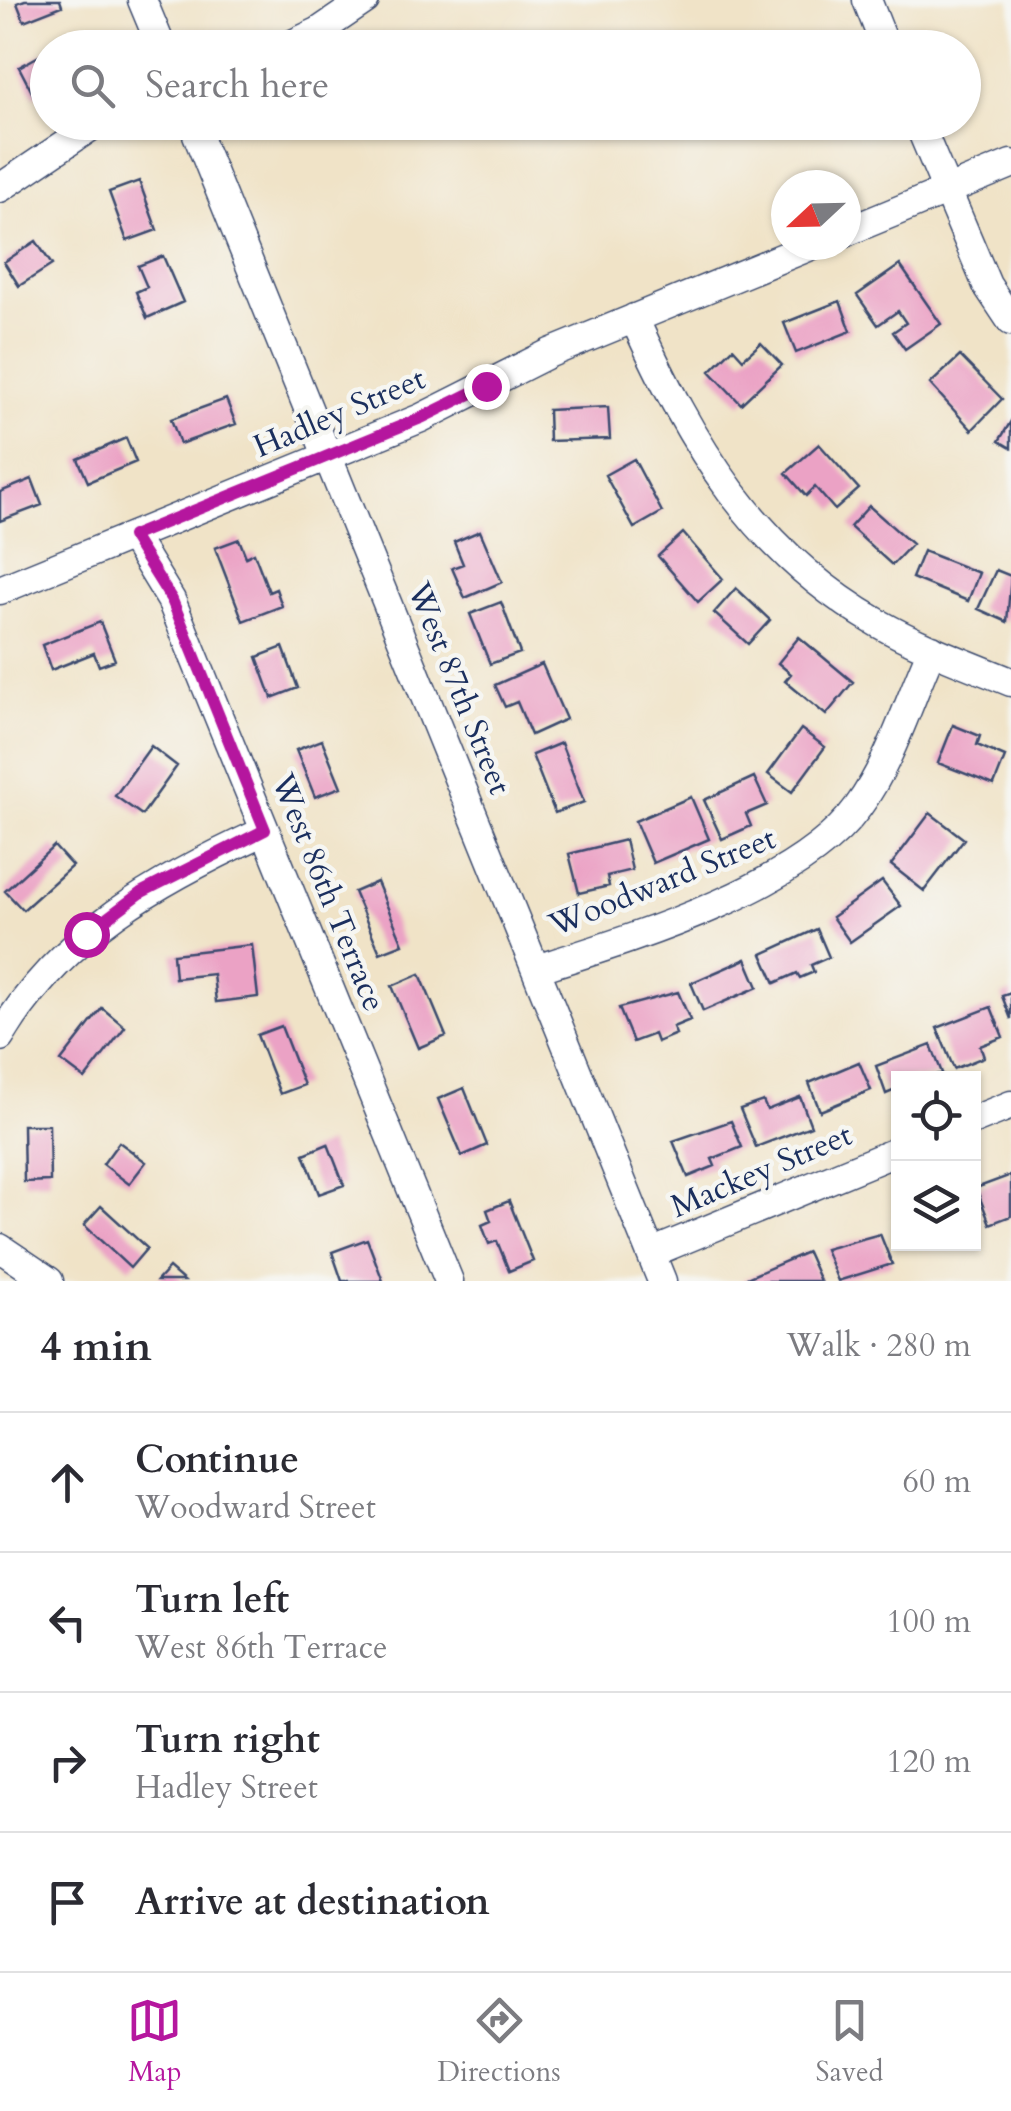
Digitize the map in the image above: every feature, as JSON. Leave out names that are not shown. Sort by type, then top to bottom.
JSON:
[{"type":"street","points":[[142,0],[154,30]]},
{"type":"street","points":[[321,30],[365,0]]},
{"type":"street","points":[[867,0],[879,30]]},
{"type":"street","points":[[0,188],[71,140]]},
{"type":"street","name":"West 87th Street","points":[[199,140],[662,1281]]},
{"type":"street","points":[[925,140],[987,285],[1011,321]]},
{"type":"street","points":[[861,226],[1011,164]]},
{"type":"street","name":"Hadley Street","points":[[0,590],[328,456],[634,318],[776,260]]},
{"type":"street","points":[[634,318],[695,442],[733,498],[826,589],[876,622],[1011,682]]},
{"type":"street","name":"West 86th Terrace","points":[[132,536],[172,600],[448,1281]]},
{"type":"street","name":"Woodward Street","points":[[536,969],[606,947],[754,887],[817,851],[848,821],[872,786],[932,649]]},
{"type":"street","points":[[0,1037],[31,991],[86,934],[142,892],[265,830]]},
{"type":"street","points":[[981,1117],[1011,1105]]},
{"type":"street","name":"Mackey Street","points":[[651,1254],[891,1153]]},
{"type":"street","points":[[0,1248],[49,1281]]},
{"type":"building","points":[[60,0],[62,6],[24,21],[17,3]]},
{"type":"building","points":[[30,61],[30,88],[19,67]]},
{"type":"building","points":[[139,181],[157,230],[127,241],[109,192]]},
{"type":"building","points":[[36,241],[52,265],[19,286],[4,262]]},
{"type":"building","points":[[163,256],[183,302],[147,318],[136,292],[147,287],[138,266]]},
{"type":"building","points":[[900,265],[941,324],[905,349],[893,332],[906,323],[898,311],[878,325],[857,295]]},
{"type":"building","points":[[840,301],[851,331],[796,353],[784,323]]},
{"type":"building","points":[[761,343],[782,365],[741,404],[710,371],[733,348],[743,359]]},
{"type":"building","points":[[960,356],[1002,399],[972,430],[930,384]]},
{"type":"building","points":[[226,399],[236,424],[180,444],[171,419]]},
{"type":"building","points":[[608,407],[610,439],[549,441],[548,410]]},
{"type":"building","points":[[1011,421],[1011,448],[999,441]]},
{"type":"building","points":[[126,438],[136,462],[88,482],[78,459]]},
{"type":"building","points":[[819,444],[859,489],[835,510],[815,487],[806,496],[786,473]]},
{"type":"building","points":[[634,459],[662,512],[634,528],[605,475]]},
{"type":"building","points":[[32,479],[42,505],[0,521],[0,492]]},
{"type":"building","points":[[869,506],[912,544],[892,565],[850,527]]},
{"type":"building","points":[[480,531],[502,582],[465,598],[452,568],[463,564],[454,542]]},
{"type":"building","points":[[683,533],[723,579],[698,602],[658,556]]},
{"type":"building","points":[[239,539],[246,557],[254,553],[269,592],[276,589],[282,606],[243,621],[215,548]]},
{"type":"building","points":[[923,551],[979,573],[968,601],[912,578]]},
{"type":"building","points":[[996,570],[1011,576],[1007,622],[978,609]]},
{"type":"building","points":[[736,588],[770,620],[748,644],[714,613]]},
{"type":"building","points":[[501,602],[520,653],[490,664],[470,614]]},
{"type":"building","points":[[100,622],[115,660],[99,666],[94,653],[51,670],[42,645]]},
{"type":"building","points":[[799,637],[853,682],[826,715],[785,681],[791,674],[778,663]]},
{"type":"building","points":[[283,647],[298,688],[272,698],[257,657]]},
{"type":"building","points":[[542,664],[566,719],[531,735],[517,702],[505,707],[495,685]]},
{"type":"building","points":[[953,725],[980,736],[977,745],[1005,757],[994,785],[938,763]]},
{"type":"building","points":[[801,729],[825,747],[792,792],[768,774]]},
{"type":"building","points":[[322,740],[341,787],[315,797],[296,750]]},
{"type":"building","points":[[561,743],[584,802],[555,813],[532,755]]},
{"type":"building","points":[[151,746],[177,766],[142,815],[115,796]]},
{"type":"building","points":[[754,777],[767,805],[746,814],[751,826],[722,839],[704,800]]},
{"type":"building","points":[[691,797],[709,839],[653,863],[635,821]]},
{"type":"building","points":[[930,813],[964,839],[924,891],[891,865]]},
{"type":"building","points":[[625,840],[632,870],[607,876],[609,886],[579,893],[569,854]]},
{"type":"building","points":[[54,846],[72,866],[23,910],[5,891]]},
{"type":"building","points":[[882,881],[901,906],[850,942],[832,917]]},
{"type":"building","points":[[377,882],[403,944],[380,953],[354,892]]},
{"type":"building","points":[[817,929],[829,957],[811,965],[814,972],[800,978],[797,973],[775,983],[762,954]]},
{"type":"building","points":[[252,945],[258,997],[216,1002],[213,974],[175,978],[173,954]]},
{"type":"building","points":[[746,959],[758,987],[703,1011],[691,983]]},
{"type":"building","points":[[420,974],[446,1036],[418,1048],[392,986]]},
{"type":"building","points":[[678,992],[690,1020],[673,1027],[676,1034],[657,1042],[654,1034],[633,1042],[619,1008]]},
{"type":"building","points":[[1011,993],[1011,1019],[1002,996]]},
{"type":"building","points":[[991,1007],[1003,1037],[980,1046],[984,1057],[954,1069],[937,1028]]},
{"type":"building","points":[[102,1008],[125,1027],[85,1079],[61,1061]]},
{"type":"building","points":[[281,1026],[304,1085],[280,1094],[257,1035]]},
{"type":"building","points":[[931,1045],[941,1071],[891,1071],[891,1092],[886,1094],[876,1066]]},
{"type":"building","points":[[859,1062],[871,1090],[820,1111],[809,1083]]},
{"type":"building","points":[[464,1088],[487,1145],[462,1156],[438,1099]]},
{"type":"building","points":[[800,1097],[811,1126],[756,1147],[740,1109],[763,1101],[767,1110]]},
{"type":"building","points":[[731,1121],[742,1147],[712,1159],[715,1166],[688,1177],[673,1141]]},
{"type":"building","points":[[23,1125],[49,1125],[50,1181],[24,1182]]},
{"type":"building","points":[[119,1142],[146,1162],[129,1184],[103,1164]]},
{"type":"building","points":[[328,1144],[344,1185],[319,1194],[304,1154]]},
{"type":"building","points":[[1011,1175],[1011,1216],[990,1224],[981,1201],[981,1186]]},
{"type":"building","points":[[509,1201],[533,1261],[509,1271],[497,1241],[489,1244],[482,1225],[491,1221],[487,1210]]},
{"type":"building","points":[[101,1206],[147,1248],[130,1268],[84,1225]]},
{"type":"building","points":[[880,1234],[892,1264],[838,1281],[825,1249]]},
{"type":"building","points":[[367,1239],[383,1281],[342,1281],[332,1252]]},
{"type":"building","points":[[807,1252],[820,1281],[740,1281]]},
{"type":"building","points":[[169,1268],[184,1281],[157,1281]]},
{"type":"route","points":[[86,934],[142,892],[265,830],[172,600],[132,536],[421,418],[486,386]]}]
